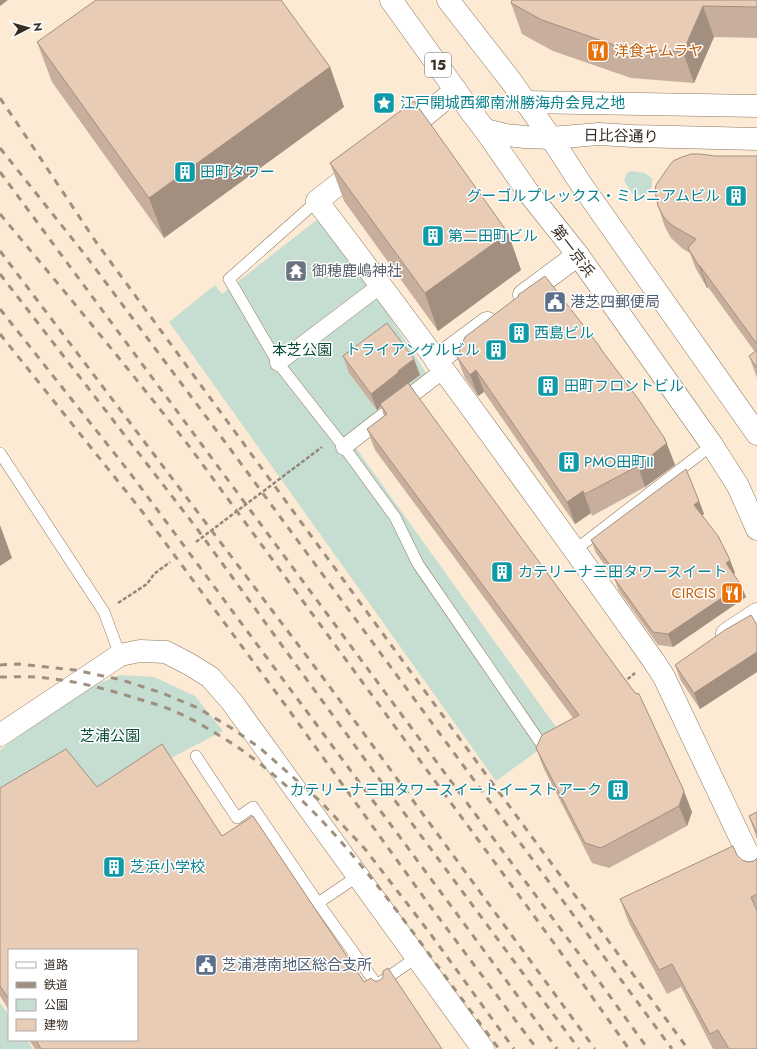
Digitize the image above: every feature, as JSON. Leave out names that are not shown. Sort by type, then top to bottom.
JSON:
[{"type":"main road","name":"第一京浜","points":[[391,0],[528,192],[578,255],[712,445],[738,486],[757,528]]},
{"type":"main road","points":[[448,0],[511,82],[551,138],[581,184],[757,434]]},
{"type":"main road","points":[[456,90],[317,201],[381,285],[436,368],[575,550],[658,668],[757,872]]},
{"type":"main road","points":[[524,102],[757,106]]},
{"type":"main road","name":"日比谷通り","points":[[485,130],[506,135],[551,138],[599,134],[757,139]]},
{"type":"main road","points":[[436,368],[503,311],[578,255]]},
{"type":"main road","points":[[708,646],[757,614]]},
{"type":"main road","points":[[0,735],[120,655],[140,652],[166,652],[210,677],[232,702],[483,1049]]},
{"type":"main road","points":[[658,668],[683,664]]},
{"type":"street","points":[[278,363],[381,285]]},
{"type":"street","points":[[340,442],[436,368]]},
{"type":"lane","points":[[317,201],[229,279],[278,363],[340,442],[395,517],[418,564],[542,745]]},
{"type":"lane","points":[[575,550],[712,445]]},
{"type":"lane","points":[[0,453],[104,612],[120,655]]},
{"type":"lane","points":[[196,756],[237,818],[253,807],[318,903],[385,997]]},
{"type":"lane","points":[[318,903],[358,876]]},
{"type":"lane","points":[[377,984],[417,957]]},
{"type":"path","points":[[196,542],[340,442]]},
{"type":"path","points":[[104,612],[147,584],[154,574],[170,562]]},
{"type":"path","points":[[622,683],[658,668]]},
{"type":"green space","points":[[632,171],[644,173],[652,178],[651,188],[648,193],[641,195],[632,193],[624,181],[627,173]]},
{"type":"green space","name":"本芝公園","points":[[318,219],[373,291],[428,376],[348,437],[561,734],[496,781],[169,322],[215,285],[222,294]]},
{"type":"green space","name":"芝浦公園","points":[[120,675],[154,677],[195,696],[223,731],[171,758],[0,869],[0,750],[84,689]]},
{"type":"green space","points":[[0,1003],[8,1014],[8,1041],[28,1041],[33,1049],[0,1049]]},
{"type":"building","name":"田町タワー","points":[[96,0],[281,0],[330,67],[149,198],[37,42]]},
{"type":"building","points":[[512,0],[757,0],[757,7],[703,6],[683,52],[620,47],[542,20],[511,3]]},
{"type":"building","name":"第二田町ビル","points":[[414,101],[508,233],[425,293],[330,163]]},
{"type":"building","points":[[691,154],[715,156],[757,156],[757,344],[699,266],[688,248],[696,239],[669,223],[663,216],[658,206],[655,191],[656,185],[673,161]]},
{"type":"building","points":[[545,276],[639,400],[667,443],[638,466],[585,494],[583,491],[567,502],[476,370],[470,375],[457,357],[465,337],[519,296],[518,295]]},
{"type":"building","points":[[387,323],[414,359],[371,394],[343,356]]},
{"type":"building","points":[[757,350],[757,368],[749,356]]},
{"type":"building","points":[[408,383],[635,693],[639,694],[684,791],[679,806],[601,848],[585,843],[536,748],[542,735],[579,715],[367,429],[387,414],[380,404]]},
{"type":"building","points":[[686,469],[699,501],[694,505],[718,536],[730,560],[726,563],[741,585],[668,634],[653,632],[614,578],[616,573],[591,540]]},
{"type":"building","points":[[751,615],[757,625],[757,652],[694,693],[675,665],[725,630]]},
{"type":"building","points":[[162,744],[222,836],[253,816],[364,982],[371,978],[374,981],[380,980],[383,977],[383,971],[388,968],[442,1049],[41,1049],[37,1041],[138,1041],[138,949],[8,949],[8,998],[0,986],[0,788],[66,749],[97,787]]},
{"type":"building","points":[[757,812],[757,833],[749,816]]},
{"type":"building","points":[[733,846],[737,855],[742,860],[748,862],[754,861],[757,858],[757,894],[751,897],[757,911],[757,1049],[729,1049],[718,1030],[710,1034],[672,964],[659,970],[620,899]]},
{"type":"railway","points":[[0,98],[96,242],[688,1049]]},
{"type":"railway","points":[[0,148],[86,256],[228,446],[672,1049]]},
{"type":"railway","points":[[0,172],[648,1049]]},
{"type":"railway","points":[[0,214],[192,450],[559,950],[629,1049]]},
{"type":"railway","points":[[0,251],[324,679],[595,1049]]},
{"type":"railway","points":[[0,274],[195,526],[385,787],[579,1049]]},
{"type":"railway","points":[[0,309],[130,473],[557,1049]]},
{"type":"railway","points":[[0,334],[141,510],[286,706],[430,906],[537,1049]]},
{"type":"railway","points":[[0,665],[18,664],[75,670],[122,680],[162,693],[198,708],[233,729],[260,748],[321,802],[365,849],[429,932],[514,1049]]},
{"type":"railway","points":[[0,677],[35,677],[80,683],[160,706],[191,719],[233,744],[261,764],[312,810],[358,861],[499,1049]]},
{"type":"place","name":"洋食キムラヤ","points":[[598,51]]},
{"type":"place","name":"江戸開城西郷南洲勝海舟会見之地","points":[[384,103]]},
{"type":"place","name":"田町タワー","points":[[185,172]]},
{"type":"place","name":"グーゴルプレックス・ミレニアムビル","points":[[736,196]]},
{"type":"place","name":"第二田町ビル","points":[[433,236]]},
{"type":"place","name":"御穂鹿嶋神社","points":[[296,271]]},
{"type":"place","name":"港芝四郵便局","points":[[555,302]]},
{"type":"place","name":"西島ビル","points":[[519,333]]},
{"type":"place","name":"トライアングルビル","points":[[496,350]]},
{"type":"place","name":"田町フロントビル","points":[[548,386]]},
{"type":"place","name":"PMO田町II","points":[[569,462]]},
{"type":"place","name":"カテリーナ三田タワースイート","points":[[502,572]]},
{"type":"place","name":"CIRCIS","points":[[732,593]]},
{"type":"place","name":"カテリーナ三田タワースイートイーストアーク","points":[[618,790]]},
{"type":"place","name":"芝浜小学校","points":[[114,867]]},
{"type":"place","name":"芝浦港南地区総合支所","points":[[206,965]]}]
